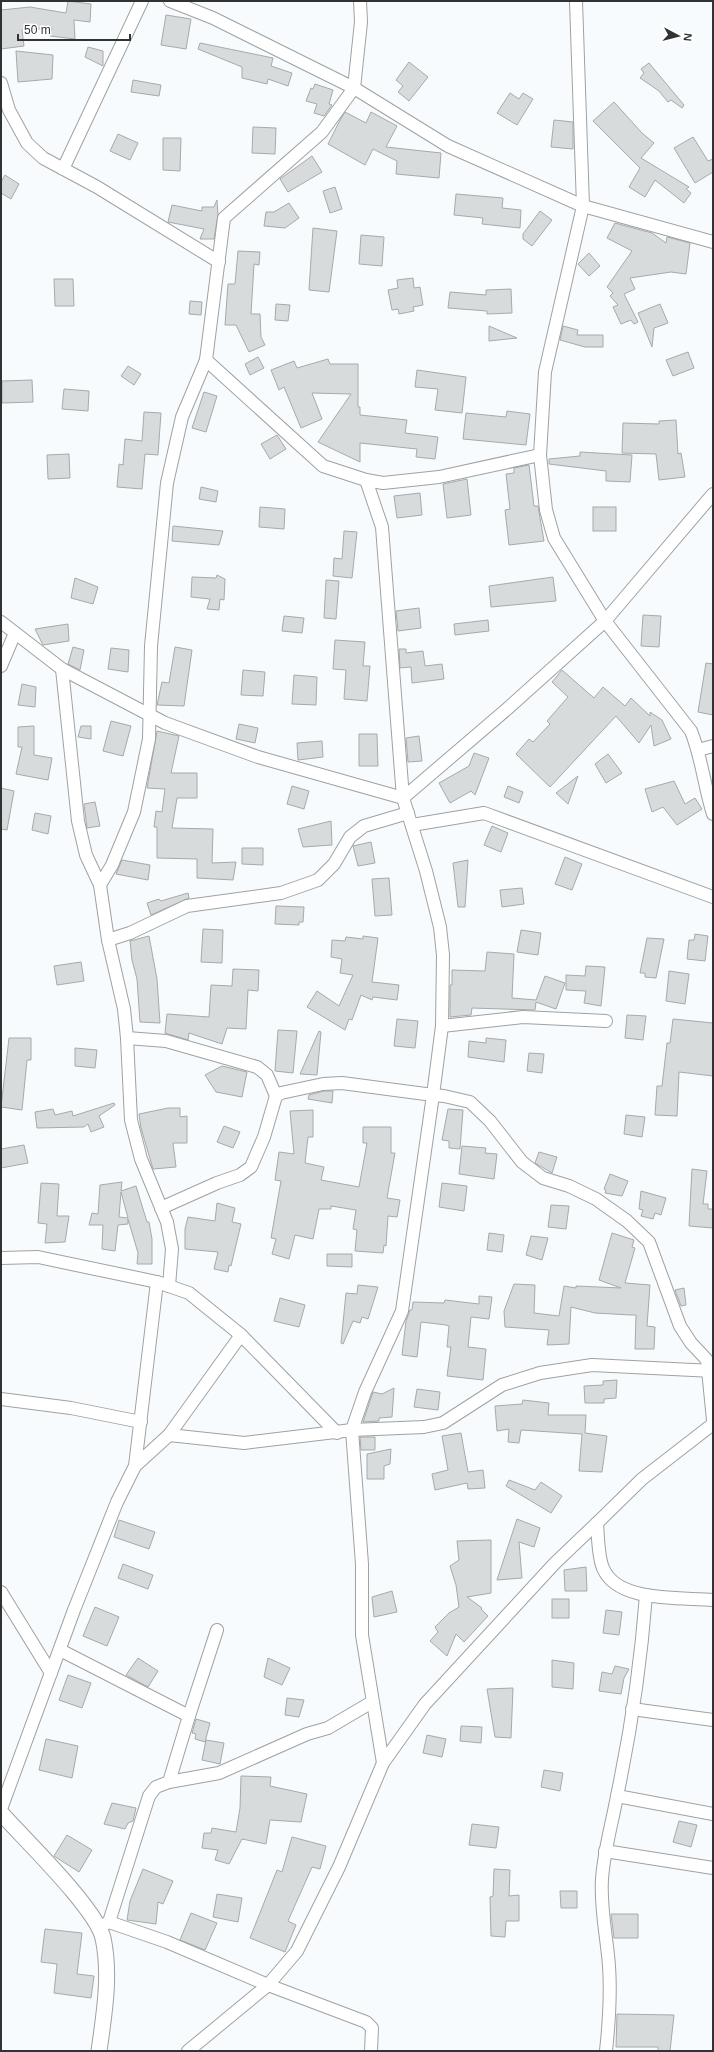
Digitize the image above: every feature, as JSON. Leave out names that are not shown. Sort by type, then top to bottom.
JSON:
[{"type":"street","points":[[63,168],[142,1]]},
{"type":"street","points":[[170,1],[213,18],[354,88],[448,146],[584,206],[713,242]]},
{"type":"street","points":[[100,885],[112,865],[134,812],[149,739],[151,646],[167,483],[182,417],[206,360],[219,262],[222,226],[228,213],[322,132],[354,88],[360,22],[360,1]]},
{"type":"street","points":[[576,1],[584,206],[544,372],[540,455],[546,510],[554,538],[605,621],[691,731],[698,750],[713,814]]},
{"type":"street","points":[[1,83],[9,110],[27,143],[43,158],[97,186],[219,262]]},
{"type":"street","points":[[206,360],[323,466],[366,480],[383,483],[439,477],[540,455]]},
{"type":"street","points":[[366,480],[382,527],[403,798],[440,927],[443,955],[442,1026],[402,1311],[365,1392],[352,1430],[362,1564],[362,1635],[383,1763]]},
{"type":"street","points":[[403,798],[507,709],[605,621],[713,494]]},
{"type":"street","points":[[1,622],[62,669],[165,723],[258,756],[403,798]]},
{"type":"street","points":[[1,666],[15,634]]},
{"type":"street","points":[[1,1809],[74,1610],[117,1502],[135,1466],[163,1284],[172,1249],[167,1222],[141,1159],[131,1120],[124,1008],[108,940],[100,885],[86,855],[78,821],[62,669]]},
{"type":"street","points":[[698,750],[713,746]]},
{"type":"street","points":[[108,940],[130,933],[187,906],[281,893],[318,880],[334,864],[350,837],[364,826],[410,819],[484,813],[713,897]]},
{"type":"street","points":[[442,1026],[523,1018],[606,1021]]},
{"type":"street","points":[[127,1038],[166,1041],[257,1067],[267,1075],[276,1096],[264,1137],[251,1167],[240,1175],[162,1208]]},
{"type":"street","points":[[276,1096],[297,1088],[342,1083],[444,1096],[470,1102],[490,1121],[522,1162],[543,1178],[569,1186],[596,1199],[627,1221],[649,1242],[680,1326],[691,1343],[710,1364],[713,1420]]},
{"type":"street","points":[[1,1258],[38,1257],[163,1284],[189,1292],[241,1334],[337,1433]]},
{"type":"street","points":[[135,1466],[169,1435],[241,1334]]},
{"type":"street","points":[[169,1435],[244,1443],[352,1430],[424,1428],[443,1423],[502,1385],[540,1373],[592,1365],[710,1364]]},
{"type":"street","points":[[1,1399],[71,1408],[141,1422]]},
{"type":"street","points":[[188,2051],[268,1985],[297,1951],[339,1867],[383,1763],[425,1704],[555,1563],[597,1522],[642,1479],[713,1424]]},
{"type":"street","points":[[597,1522],[603,1568],[613,1583],[626,1590],[646,1595],[713,1600]]},
{"type":"street","points":[[1,1592],[51,1673]]},
{"type":"street","points":[[606,2051],[609,2023],[609,1966],[603,1917],[602,1880],[605,1851],[617,1796],[642,1654],[646,1595]]},
{"type":"street","points":[[169,1782],[189,1716],[218,1630]]},
{"type":"street","points":[[60,1650],[189,1716]]},
{"type":"street","points":[[98,2051],[104,2016],[107,1975],[103,1938],[104,1925],[149,1796],[156,1787],[169,1782],[219,1773],[307,1734],[328,1728],[372,1702]]},
{"type":"street","points":[[632,1709],[713,1720]]},
{"type":"street","points":[[617,1796],[713,1814]]},
{"type":"street","points":[[1,1813],[104,1925],[167,1942],[268,1985],[366,2022],[372,2028],[371,2051]]},
{"type":"street","points":[[605,1851],[713,1868]]},
{"type":"building","points":[[68,1],[91,4],[90,22],[74,20],[75,39],[50,36],[52,28],[22,30],[24,46],[1,49],[1,10],[30,7],[66,13]]},
{"type":"building","points":[[166,15],[191,19],[186,49],[161,45]]},
{"type":"building","points":[[200,43],[273,58],[271,66],[292,73],[288,86],[268,79],[267,84],[242,78],[242,67],[198,49]]},
{"type":"building","points":[[88,47],[103,51],[103,66],[85,57]]},
{"type":"building","points":[[16,51],[53,55],[52,79],[18,82]]},
{"type":"building","points":[[409,62],[428,77],[409,101],[398,92],[403,86],[396,80]]},
{"type":"building","points":[[649,63],[684,105],[682,108],[671,100],[668,102],[659,91],[640,78],[644,73],[641,69]]},
{"type":"building","points":[[133,80],[161,85],[159,96],[131,92]]},
{"type":"building","points":[[315,84],[333,90],[329,104],[332,105],[324,116],[314,113],[317,104],[306,101],[311,88],[313,89]]},
{"type":"building","points":[[510,93],[519,99],[523,93],[533,99],[517,125],[497,113]]},
{"type":"building","points":[[614,102],[642,133],[654,143],[641,158],[689,187],[686,189],[691,193],[684,203],[655,180],[645,197],[629,187],[640,168],[593,121]]},
{"type":"building","points":[[345,112],[366,123],[371,112],[397,126],[386,147],[441,153],[439,178],[396,174],[397,161],[373,149],[365,165],[328,144]]},
{"type":"building","points":[[554,120],[573,122],[573,149],[551,147]]},
{"type":"building","points":[[253,127],[276,128],[275,154],[252,153]]},
{"type":"building","points":[[118,134],[138,143],[130,160],[110,151]]},
{"type":"building","points":[[693,137],[708,161],[713,159],[713,172],[695,183],[674,148]]},
{"type":"building","points":[[163,138],[181,138],[180,171],[163,170]]},
{"type":"building","points":[[312,156],[322,172],[288,192],[280,179]]},
{"type":"building","points":[[5,175],[19,184],[11,199],[1,193],[1,182]]},
{"type":"building","points":[[335,187],[342,209],[330,213],[323,191]]},
{"type":"building","points":[[456,194],[503,198],[502,208],[521,210],[520,228],[482,224],[483,218],[454,215]]},
{"type":"building","points":[[217,200],[218,215],[214,239],[200,239],[204,229],[168,222],[172,205],[202,211],[202,207],[214,207]]},
{"type":"building","points":[[289,203],[299,218],[285,228],[264,226],[266,212],[274,212]]},
{"type":"building","points":[[540,211],[552,220],[532,246],[523,239],[523,234]]},
{"type":"building","points":[[615,223],[652,233],[666,243],[667,237],[690,243],[686,274],[671,272],[630,278],[635,289],[624,294],[638,322],[634,324],[631,320],[621,324],[613,307],[618,305],[610,296],[613,293],[607,287],[632,251],[607,238]]},
{"type":"building","points":[[313,228],[337,231],[329,292],[309,290]]},
{"type":"building","points":[[361,235],[384,237],[382,266],[359,264]]},
{"type":"building","points":[[238,251],[260,252],[259,265],[254,264],[251,314],[260,314],[261,337],[265,345],[249,352],[236,325],[225,325],[228,284],[235,284]]},
{"type":"building","points":[[589,253],[600,266],[589,276],[578,264]]},
{"type":"building","points":[[413,278],[414,288],[420,287],[423,305],[413,307],[414,311],[399,314],[398,309],[392,310],[388,290],[398,288],[397,280]]},
{"type":"building","points":[[54,279],[73,279],[74,306],[55,306]]},
{"type":"building","points":[[511,289],[512,313],[487,314],[487,311],[448,308],[450,292],[486,295],[486,290]]},
{"type":"building","points":[[190,301],[202,302],[201,315],[189,314]]},
{"type":"building","points":[[276,304],[290,305],[288,321],[275,320]]},
{"type":"building","points":[[660,304],[668,323],[654,328],[652,347],[638,313]]},
{"type":"building","points":[[489,326],[517,338],[489,341]]},
{"type":"building","points":[[563,326],[578,330],[577,335],[603,335],[603,347],[585,347],[560,340]]},
{"type":"building","points":[[688,352],[694,368],[673,376],[666,360]]},
{"type":"building","points":[[258,357],[264,368],[250,375],[245,364]]},
{"type":"building","points":[[328,359],[330,364],[358,364],[358,407],[360,407],[360,415],[407,420],[405,433],[438,437],[435,459],[416,457],[417,449],[360,443],[360,462],[318,442],[351,394],[312,393],[322,419],[301,428],[284,387],[279,390],[271,370],[294,361],[297,368]]},
{"type":"building","points":[[128,366],[141,374],[134,385],[121,376]]},
{"type":"building","points":[[417,370],[466,377],[462,413],[435,410],[438,389],[415,387]]},
{"type":"building","points":[[32,380],[33,402],[2,403],[2,381]]},
{"type":"building","points":[[64,389],[89,391],[88,411],[62,409]]},
{"type":"building","points":[[204,392],[217,396],[206,432],[192,428]]},
{"type":"building","points":[[507,411],[530,414],[526,445],[463,439],[466,413],[506,417]]},
{"type":"building","points":[[144,412],[161,413],[158,455],[145,454],[142,489],[117,487],[119,464],[123,465],[125,439],[142,441]]},
{"type":"building","points":[[676,420],[678,454],[681,453],[685,477],[659,480],[656,454],[622,453],[623,423],[659,424],[659,421]]},
{"type":"building","points":[[277,435],[286,449],[270,459],[261,444]]},
{"type":"building","points":[[580,452],[632,455],[630,482],[606,481],[606,471],[549,464],[549,459],[580,456]]},
{"type":"building","points":[[69,454],[70,478],[48,479],[47,455]]},
{"type":"building","points":[[529,465],[534,506],[538,506],[544,541],[509,545],[505,510],[510,509],[506,474],[514,473],[514,468]]},
{"type":"building","points":[[467,479],[471,515],[447,518],[443,484]]},
{"type":"building","points":[[201,487],[218,491],[216,502],[199,499]]},
{"type":"building","points":[[420,493],[422,515],[397,518],[394,496]]},
{"type":"building","points":[[260,507],[285,509],[284,529],[259,527]]},
{"type":"building","points":[[593,507],[616,507],[616,531],[593,531]]},
{"type":"building","points":[[173,526],[223,531],[219,545],[172,541]]},
{"type":"building","points":[[344,531],[357,532],[352,578],[333,576],[334,558],[342,559]]},
{"type":"building","points":[[217,575],[225,579],[224,600],[220,599],[219,610],[207,609],[210,599],[191,597],[192,577],[216,578]]},
{"type":"building","points":[[553,577],[556,601],[491,607],[489,586]]},
{"type":"building","points":[[75,578],[98,587],[93,604],[71,598]]},
{"type":"building","points":[[326,580],[339,581],[336,619],[324,618]]},
{"type":"building","points":[[419,608],[421,628],[398,631],[396,611]]},
{"type":"building","points":[[643,615],[661,616],[659,647],[641,646]]},
{"type":"building","points":[[284,616],[304,618],[302,633],[282,631]]},
{"type":"building","points":[[488,620],[489,631],[455,635],[454,624]]},
{"type":"building","points":[[68,624],[69,641],[43,645],[35,629]]},
{"type":"building","points":[[335,640],[365,642],[363,666],[370,666],[367,701],[344,699],[346,670],[333,669]]},
{"type":"building","points":[[73,647],[84,650],[80,670],[68,664]]},
{"type":"building","points":[[175,647],[192,650],[184,706],[157,705],[162,682],[169,683]]},
{"type":"building","points":[[111,648],[129,650],[128,672],[108,669]]},
{"type":"building","points":[[399,649],[406,649],[406,653],[423,651],[425,666],[442,664],[444,679],[412,683],[411,667],[400,668]]},
{"type":"building","points":[[706,663],[713,664],[713,715],[698,712]]},
{"type":"building","points":[[243,670],[265,672],[263,696],[241,695]]},
{"type":"building","points":[[562,670],[594,698],[603,687],[625,706],[631,698],[650,716],[650,712],[662,720],[671,739],[654,746],[651,725],[639,743],[616,716],[550,787],[516,754],[529,739],[533,742],[550,724],[547,721],[568,697],[552,682]]},
{"type":"building","points":[[294,675],[317,677],[316,705],[292,704]]},
{"type":"building","points":[[22,684],[36,687],[35,707],[18,705]]},
{"type":"building","points":[[111,721],[131,726],[123,756],[103,751]]},
{"type":"building","points":[[239,724],[258,728],[255,743],[236,739]]},
{"type":"building","points":[[34,726],[34,755],[52,758],[48,780],[16,774],[22,747],[18,747],[18,727]]},
{"type":"building","points":[[81,726],[91,726],[91,739],[78,737]]},
{"type":"building","points":[[157,731],[179,736],[171,773],[197,773],[197,798],[177,798],[172,828],[213,829],[212,863],[236,862],[233,880],[197,878],[197,859],[157,858],[157,827],[154,827],[156,811],[162,812],[165,789],[147,788]]},
{"type":"building","points":[[359,734],[377,734],[378,766],[359,766]]},
{"type":"building","points":[[419,736],[422,761],[408,762],[406,738]]},
{"type":"building","points":[[322,741],[323,757],[298,760],[297,743]]},
{"type":"building","points":[[474,753],[489,758],[475,795],[471,791],[450,803],[439,783],[469,766]]},
{"type":"building","points":[[608,754],[622,773],[606,783],[595,764]]},
{"type":"building","points":[[578,776],[568,804],[556,793]]},
{"type":"building","points":[[674,781],[685,804],[695,798],[702,809],[677,825],[663,807],[652,812],[645,789]]},
{"type":"building","points":[[292,786],[309,791],[304,809],[287,804]]},
{"type":"building","points":[[508,786],[523,792],[519,803],[504,797]]},
{"type":"building","points":[[1,788],[14,791],[7,830],[1,829]]},
{"type":"building","points":[[95,802],[100,826],[87,828],[84,804]]},
{"type":"building","points":[[35,813],[51,816],[48,834],[32,830]]},
{"type":"building","points":[[331,821],[332,845],[303,847],[298,829]]},
{"type":"building","points":[[492,826],[508,833],[501,852],[484,845]]},
{"type":"building","points":[[371,842],[375,863],[358,866],[353,846]]},
{"type":"building","points":[[242,848],[263,848],[263,865],[242,864]]},
{"type":"building","points":[[565,857],[582,864],[572,890],[555,884]]},
{"type":"building","points":[[122,860],[150,865],[148,880],[116,874]]},
{"type":"building","points":[[468,860],[465,907],[458,907],[453,863]]},
{"type":"building","points":[[389,878],[392,915],[375,916],[372,879]]},
{"type":"building","points":[[522,888],[524,904],[502,907],[500,890]]},
{"type":"building","points":[[188,893],[189,898],[151,915],[147,903],[159,899],[161,901]]},
{"type":"building","points":[[276,906],[304,907],[303,922],[299,922],[299,925],[275,924]]},
{"type":"building","points":[[203,929],[223,930],[222,963],[201,962]]},
{"type":"building","points":[[521,930],[541,933],[538,955],[517,952]]},
{"type":"building","points":[[695,934],[708,936],[705,961],[687,959],[689,940],[694,940]]},
{"type":"building","points":[[149,936],[157,979],[160,1023],[140,1022],[137,979],[132,960],[130,941]]},
{"type":"building","points":[[363,936],[378,938],[372,982],[399,985],[397,1000],[373,997],[372,1000],[361,995],[352,1020],[349,1019],[345,1030],[307,1007],[317,991],[339,1006],[353,975],[340,973],[342,959],[331,957],[332,940],[345,941],[346,937],[363,939]]},
{"type":"building","points":[[647,938],[664,939],[656,978],[645,977],[645,973],[640,973]]},
{"type":"building","points":[[487,952],[514,954],[512,998],[536,1000],[545,976],[565,983],[556,1009],[536,1002],[535,1010],[472,1008],[471,1015],[450,1017],[450,985],[452,985],[452,970],[485,971]]},
{"type":"building","points":[[81,962],[84,981],[57,985],[54,966]]},
{"type":"building","points":[[586,966],[605,967],[601,1006],[584,1003],[586,991],[566,990],[566,975],[585,976]]},
{"type":"building","points":[[233,969],[259,970],[258,991],[248,990],[246,1029],[227,1028],[222,1044],[189,1033],[188,1040],[165,1033],[167,1014],[209,1017],[211,985],[232,986]]},
{"type":"building","points":[[669,971],[689,974],[685,1004],[666,1001]]},
{"type":"building","points":[[627,1015],[646,1016],[643,1040],[625,1038]]},
{"type":"building","points":[[397,1019],[418,1021],[415,1048],[394,1046]]},
{"type":"building","points":[[673,1019],[713,1023],[713,1076],[679,1072],[677,1116],[655,1115],[657,1086],[662,1086],[667,1043],[670,1043]]},
{"type":"building","points":[[278,1030],[297,1031],[293,1073],[275,1071]]},
{"type":"building","points":[[319,1031],[321,1032],[317,1075],[300,1074]]},
{"type":"building","points":[[9,1038],[31,1038],[31,1060],[27,1060],[22,1110],[1,1107]]},
{"type":"building","points":[[486,1038],[506,1040],[504,1062],[468,1057],[469,1041],[486,1043]]},
{"type":"building","points":[[75,1048],[97,1050],[95,1068],[75,1066]]},
{"type":"building","points":[[529,1053],[544,1054],[542,1073],[527,1071]]},
{"type":"building","points":[[222,1066],[247,1072],[242,1097],[216,1092],[205,1075]]},
{"type":"building","points":[[324,1091],[333,1091],[332,1103],[308,1099],[309,1095]]},
{"type":"building","points":[[114,1103],[115,1105],[99,1116],[104,1127],[91,1132],[88,1124],[84,1127],[37,1128],[35,1112],[53,1109],[55,1115],[72,1111],[73,1116]]},
{"type":"building","points":[[168,1108],[180,1108],[180,1117],[187,1116],[187,1143],[173,1143],[176,1167],[153,1169],[141,1128],[139,1114]]},
{"type":"building","points":[[448,1109],[463,1110],[460,1149],[449,1148],[449,1141],[442,1140]]},
{"type":"building","points":[[313,1110],[313,1137],[308,1137],[305,1163],[324,1167],[321,1180],[359,1187],[367,1143],[363,1143],[363,1127],[391,1127],[391,1153],[395,1153],[387,1198],[400,1200],[397,1217],[388,1216],[386,1246],[384,1245],[383,1253],[355,1251],[357,1230],[353,1229],[356,1210],[331,1206],[331,1209],[319,1209],[313,1239],[295,1235],[289,1259],[272,1254],[276,1239],[271,1238],[281,1181],[275,1180],[279,1152],[294,1154],[290,1111]]},
{"type":"building","points":[[626,1115],[645,1117],[642,1137],[624,1134]]},
{"type":"building","points":[[224,1126],[240,1132],[233,1148],[217,1142]]},
{"type":"building","points":[[24,1145],[28,1163],[1,1168],[1,1149]]},
{"type":"building","points":[[462,1146],[486,1148],[485,1153],[497,1154],[494,1179],[459,1174]]},
{"type":"building","points":[[539,1152],[557,1157],[552,1173],[535,1163]]},
{"type":"building","points":[[692,1169],[707,1171],[703,1204],[708,1204],[708,1209],[713,1209],[713,1228],[689,1226]]},
{"type":"building","points":[[610,1174],[628,1181],[622,1196],[605,1193],[606,1190],[604,1189]]},
{"type":"building","points":[[122,1182],[121,1191],[136,1186],[147,1222],[149,1222],[152,1239],[152,1264],[137,1264],[138,1253],[128,1219],[128,1224],[118,1225],[115,1251],[102,1249],[103,1225],[89,1225],[92,1213],[98,1214],[100,1185]],"holes":[[[121,1192],[128,1218],[119,1217]]]},
{"type":"building","points":[[41,1183],[59,1184],[57,1216],[69,1216],[65,1242],[45,1243],[47,1224],[38,1223]]},
{"type":"building","points":[[442,1183],[467,1186],[464,1211],[439,1207]]},
{"type":"building","points":[[641,1191],[666,1198],[661,1215],[655,1213],[653,1219],[641,1216],[643,1210],[639,1209]]},
{"type":"building","points":[[217,1203],[235,1208],[232,1222],[241,1224],[231,1266],[229,1265],[228,1272],[214,1269],[218,1252],[185,1249],[185,1229],[188,1217],[215,1221]]},
{"type":"building","points":[[551,1205],[569,1206],[566,1229],[548,1227]]},
{"type":"building","points":[[489,1233],[504,1235],[502,1252],[487,1250]]},
{"type":"building","points":[[612,1233],[634,1240],[632,1247],[635,1248],[625,1283],[650,1285],[647,1326],[655,1327],[654,1349],[635,1349],[636,1315],[595,1313],[571,1307],[569,1344],[547,1345],[549,1330],[505,1327],[504,1311],[514,1284],[535,1285],[534,1313],[559,1316],[564,1286],[576,1288],[576,1286],[621,1288],[599,1280]]},
{"type":"building","points":[[531,1236],[548,1238],[542,1260],[526,1255]]},
{"type":"building","points":[[327,1254],[352,1254],[352,1267],[327,1266]]},
{"type":"building","points":[[358,1285],[378,1287],[368,1319],[362,1317],[360,1323],[353,1321],[343,1344],[341,1343],[346,1293],[357,1294]]},
{"type":"building","points":[[684,1288],[686,1305],[681,1306],[675,1290]]},
{"type":"building","points":[[479,1296],[492,1297],[489,1319],[471,1317],[468,1347],[486,1349],[483,1380],[447,1376],[451,1347],[447,1347],[449,1326],[446,1325],[421,1322],[417,1357],[402,1355],[406,1321],[410,1310],[412,1310],[413,1302],[444,1303],[445,1300],[479,1304]]},
{"type":"building","points":[[280,1298],[305,1305],[299,1327],[274,1321]]},
{"type":"building","points":[[617,1380],[616,1398],[604,1399],[604,1403],[585,1403],[584,1386],[603,1385],[603,1381]]},
{"type":"building","points":[[394,1388],[392,1417],[379,1418],[379,1421],[363,1422],[373,1392],[382,1394]]},
{"type":"building","points":[[417,1389],[440,1392],[438,1410],[414,1407]]},
{"type":"building","points":[[523,1400],[549,1403],[548,1415],[586,1415],[585,1433],[607,1436],[602,1472],[579,1471],[582,1434],[521,1430],[519,1443],[508,1442],[509,1429],[497,1431],[495,1406],[522,1404]]},
{"type":"building","points":[[461,1433],[468,1472],[483,1470],[485,1488],[468,1489],[467,1483],[435,1490],[432,1474],[448,1470],[442,1436]]},
{"type":"building","points":[[360,1437],[375,1437],[375,1450],[361,1450]]},
{"type":"building","points":[[391,1449],[390,1464],[384,1466],[384,1479],[367,1479],[367,1454]]},
{"type":"building","points":[[509,1480],[535,1490],[541,1482],[562,1496],[551,1513],[506,1486]]},
{"type":"building","points":[[517,1519],[540,1528],[534,1547],[519,1542],[522,1578],[497,1580]]},
{"type":"building","points":[[119,1520],[155,1532],[149,1549],[114,1537]]},
{"type":"building","points":[[491,1540],[491,1593],[467,1597],[482,1608],[481,1609],[488,1616],[464,1642],[456,1634],[447,1656],[430,1641],[438,1632],[435,1627],[449,1613],[459,1607],[456,1585],[450,1566],[459,1560],[457,1541]]},
{"type":"building","points":[[123,1564],[153,1575],[148,1589],[118,1578]]},
{"type":"building","points":[[586,1567],[587,1591],[565,1591],[564,1570]]},
{"type":"building","points":[[392,1591],[397,1612],[374,1617],[372,1597]]},
{"type":"building","points":[[552,1599],[569,1599],[569,1618],[552,1618]]},
{"type":"building","points":[[95,1607],[119,1617],[107,1646],[83,1636]]},
{"type":"building","points":[[606,1610],[622,1612],[619,1635],[603,1633]]},
{"type":"building","points":[[138,1658],[158,1671],[148,1687],[126,1675]]},
{"type":"building","points":[[268,1658],[290,1668],[282,1685],[264,1677]]},
{"type":"building","points":[[552,1660],[574,1663],[573,1689],[552,1687]]},
{"type":"building","points":[[615,1666],[629,1669],[624,1678],[621,1694],[599,1691],[602,1672],[612,1674]]},
{"type":"building","points":[[68,1675],[91,1683],[82,1708],[59,1700]]},
{"type":"building","points":[[513,1688],[511,1738],[495,1737],[487,1689]]},
{"type":"building","points":[[287,1698],[304,1700],[299,1717],[285,1715]]},
{"type":"building","points":[[196,1719],[210,1723],[205,1742],[195,1739],[196,1734],[192,1733]]},
{"type":"building","points":[[461,1726],[482,1727],[481,1743],[460,1741]]},
{"type":"building","points":[[427,1735],[446,1739],[442,1757],[423,1753]]},
{"type":"building","points":[[46,1739],[78,1746],[72,1778],[39,1770]]},
{"type":"building","points":[[206,1740],[224,1743],[220,1764],[202,1760]]},
{"type":"building","points":[[544,1770],[563,1773],[560,1791],[541,1787]]},
{"type":"building","points":[[241,1776],[271,1777],[270,1786],[307,1794],[301,1822],[270,1820],[266,1844],[242,1839],[229,1864],[215,1860],[218,1850],[202,1848],[204,1833],[211,1833],[212,1828],[236,1832],[240,1808]]},
{"type":"building","points":[[112,1803],[136,1808],[133,1821],[128,1823],[125,1829],[104,1824]]},
{"type":"building","points":[[679,1821],[697,1825],[691,1847],[673,1842]]},
{"type":"building","points":[[472,1824],[499,1827],[496,1848],[469,1845]]},
{"type":"building","points":[[67,1835],[92,1850],[79,1872],[54,1856]]},
{"type":"building","points":[[292,1837],[326,1846],[320,1869],[312,1867],[288,1921],[296,1925],[285,1952],[250,1938],[277,1870],[282,1872]]},
{"type":"building","points":[[143,1869],[173,1881],[163,1904],[158,1902],[156,1924],[127,1920],[130,1901]]},
{"type":"building","points":[[494,1869],[510,1870],[509,1896],[519,1895],[519,1921],[506,1921],[505,1937],[491,1936],[490,1897],[493,1896]]},
{"type":"building","points":[[560,1891],[577,1891],[577,1908],[561,1908]]},
{"type":"building","points":[[217,1894],[242,1898],[238,1922],[213,1917]]},
{"type":"building","points":[[191,1913],[217,1923],[205,1950],[180,1940]]},
{"type":"building","points":[[611,1914],[638,1914],[638,1938],[614,1938]]},
{"type":"building","points":[[45,1929],[82,1933],[77,1974],[94,1976],[91,1998],[54,1993],[57,1964],[41,1962]]},
{"type":"building","points":[[617,2014],[674,2015],[670,2051],[658,2051],[658,2047],[616,2047]]}]
